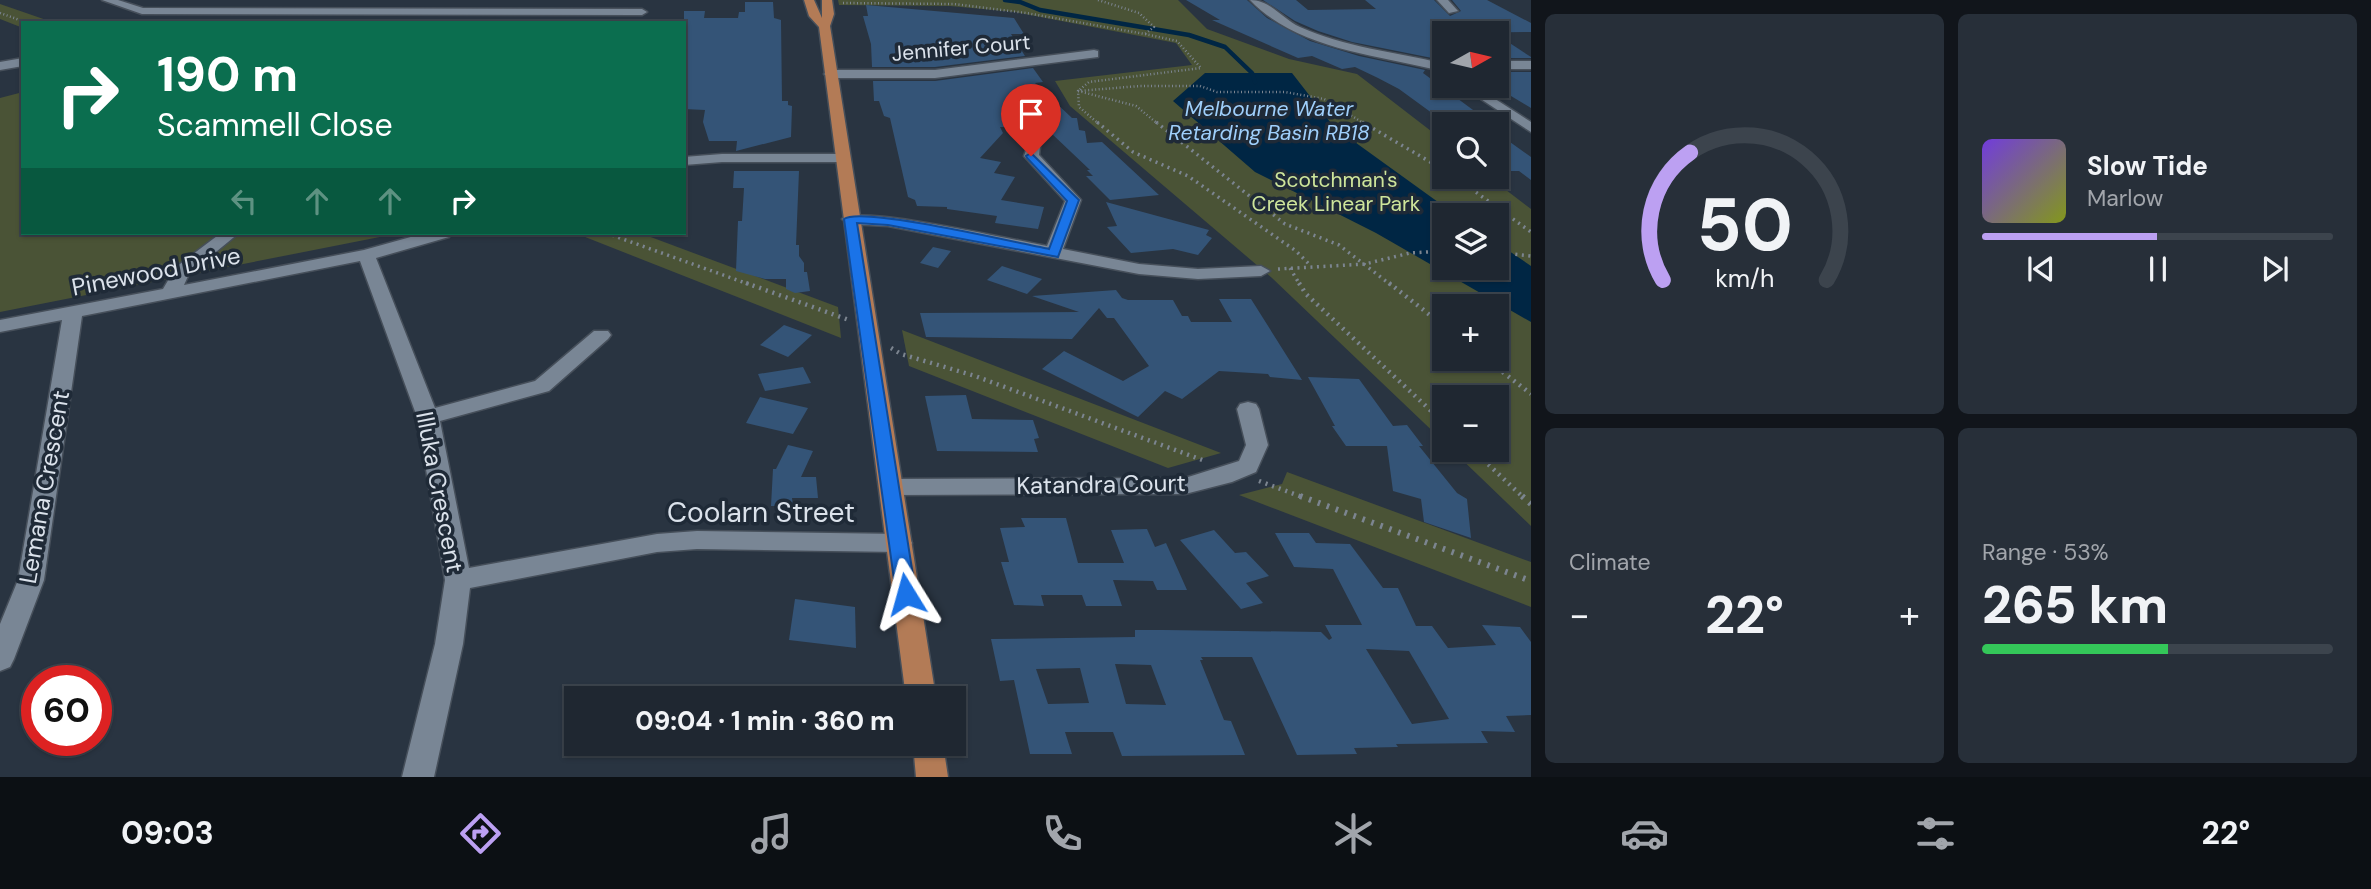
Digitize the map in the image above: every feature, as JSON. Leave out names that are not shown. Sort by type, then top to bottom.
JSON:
[{"type":"main road","points":[[809,0],[814,16],[824,26]]},
{"type":"main road","points":[[827,0],[829,14],[824,26],[830,74],[919,686]]},
{"type":"main road","points":[[929,756],[932,777]]},
{"type":"street","points":[[107,0],[170,19],[187,10],[640,17],[645,0]]},
{"type":"street","points":[[1255,0],[1294,29],[1325,40],[1432,65]]},
{"type":"street","points":[[1442,0],[1453,11]]},
{"type":"street","name":"Jennifer Court","points":[[830,74],[935,74],[1094,54]]},
{"type":"street","points":[[0,66],[21,62]]},
{"type":"street","points":[[1509,65],[1531,65]]},
{"type":"street","points":[[1485,98],[1531,128]]},
{"type":"street","points":[[1033,147],[1031,156],[1073,200],[1054,254]]},
{"type":"street","points":[[686,161],[722,158],[842,158]]},
{"type":"street","points":[[850,219],[888,221],[1139,269],[1198,274],[1261,271]]},
{"type":"street","points":[[170,293],[182,271],[228,235]]},
{"type":"street","name":"Pinewood Drive","points":[[0,326],[366,255],[428,235]]},
{"type":"street","name":"Illuka Crescent","points":[[366,255],[428,417],[458,580],[449,643],[418,777]]},
{"type":"street","name":"Lemana Crescent","points":[[0,659],[31,580],[73,312]]},
{"type":"street","points":[[428,417],[542,386],[601,335]]},
{"type":"street","points":[[1234,472],[1248,466],[1257,445],[1248,410]]},
{"type":"street","name":"Katandra Court","points":[[892,486],[1185,486],[1234,472]]},
{"type":"street","name":"Coolarn Street","points":[[458,580],[657,543],[899,543]]},
{"type":"path","points":[[1098,0],[1147,18],[1154,27],[1145,34]]},
{"type":"path","points":[[0,13],[22,21]]},
{"type":"path","points":[[1311,266],[1296,251],[1188,176],[1132,152],[1079,107],[1078,92],[1140,86],[1200,86],[1217,92],[1285,92],[1324,99],[1432,163]]},
{"type":"path","points":[[1173,135],[1286,224],[1339,245],[1432,317]]},
{"type":"path","points":[[1472,189],[1531,232]]},
{"type":"path","points":[[612,235],[840,315],[901,354],[975,376],[1531,581]]},
{"type":"path","points":[[1261,271],[1365,264],[1432,252]]},
{"type":"path","points":[[1509,253],[1531,256]]},
{"type":"path","points":[[1290,268],[1306,294],[1432,412]]},
{"type":"path","points":[[1501,371],[1531,394]]},
{"type":"path","points":[[1486,462],[1531,504]]},
{"type":"green space","name":"Scotchman's Creek Linear Park","points":[[838,0],[1178,0],[1207,29],[1289,59],[1357,74],[1432,132],[1432,189],[1505,189],[1531,209],[1531,526],[1464,462],[1509,462],[1509,385],[1432,385],[1432,431],[1272,278],[1070,106],[1055,81],[1192,65],[1176,43],[1015,12],[950,6],[839,5]]},
{"type":"green space","points":[[0,4],[49,21],[21,21],[21,27],[0,19]]},
{"type":"green space","points":[[21,93],[21,235],[390,235],[0,312],[0,98]]},
{"type":"green space","points":[[580,235],[645,235],[838,307],[841,338]]},
{"type":"green space","points":[[902,330],[1221,453],[1168,468],[909,366]]},
{"type":"green space","points":[[1287,472],[1531,562],[1531,607],[1239,495],[1282,484]]},
{"type":"water","name":"Melbourne Water Retarding Basin RB18","points":[[1205,73],[1292,73],[1334,127],[1439,203],[1432,203],[1432,265],[1376,233],[1255,172],[1173,101]]},
{"type":"water","name":"Melbourne Water Retarding Basin RB18","points":[[1509,251],[1531,266],[1531,322],[1509,309],[1509,294],[1482,294],[1458,280],[1509,280]]},
{"type":"building","points":[[1186,0],[1247,0],[1267,18],[1310,41],[1359,56],[1425,70],[1423,73],[1432,80],[1432,98],[1457,98],[1476,112],[1432,113],[1399,89],[1355,67],[1342,69],[1312,56],[1298,58],[1212,20],[1220,20]]},
{"type":"building","points":[[1263,0],[1296,0],[1308,10],[1376,9],[1365,0],[1434,0],[1450,16],[1461,11],[1452,0],[1487,0],[1531,23],[1531,32],[1509,32],[1509,21],[1432,21],[1432,58],[1352,42],[1295,21]]},
{"type":"building","points":[[745,2],[773,2],[774,18],[781,20],[782,101],[788,101],[788,105],[792,106],[791,137],[736,151],[737,141],[709,141],[703,122],[705,110],[686,109],[684,11],[705,11],[704,18],[738,18],[739,12],[745,12]]},
{"type":"building","points":[[866,5],[1014,18],[1024,34],[1011,34],[1025,56],[935,67],[872,67],[871,44],[863,16],[868,16]]},
{"type":"building","points":[[1509,43],[1531,57],[1509,58]]},
{"type":"building","points":[[1033,68],[1043,82],[1035,83],[1072,118],[1077,118],[1079,130],[1085,131],[1087,143],[1102,142],[1159,195],[1110,200],[1086,176],[1093,176],[1087,170],[1090,170],[1051,133],[1051,127],[1000,127],[1003,133],[980,158],[1001,162],[994,173],[1015,177],[1001,200],[1044,207],[1038,229],[995,223],[997,216],[947,207],[917,206],[915,200],[908,197],[890,118],[884,116],[879,101],[874,101],[873,81],[935,81]]},
{"type":"building","points":[[1509,72],[1531,72],[1531,108],[1509,95]]},
{"type":"building","points":[[1509,141],[1531,157],[1531,180],[1519,171],[1509,171]]},
{"type":"building","points":[[734,171],[799,171],[796,245],[799,245],[799,256],[804,263],[804,272],[807,272],[810,291],[795,293],[786,289],[786,279],[765,279],[736,271],[738,221],[742,221],[744,188],[733,188]]},
{"type":"building","points":[[1106,202],[1209,230],[1206,235],[1212,238],[1198,255],[1173,249],[1131,253],[1107,227],[1117,226]]},
{"type":"building","points":[[933,247],[951,251],[938,268],[920,263]]},
{"type":"building","points":[[1002,266],[1042,279],[1027,294],[987,280]]},
{"type":"building","points":[[1116,290],[1122,298],[1128,300],[1173,300],[1182,316],[1188,316],[1191,322],[1232,322],[1219,299],[1251,299],[1302,380],[1270,377],[1268,374],[1219,371],[1182,399],[1165,391],[1138,417],[1042,369],[1064,351],[1123,381],[1149,366],[1114,318],[1107,318],[1099,308],[1072,339],[926,337],[920,313],[1079,312],[1032,296]]},
{"type":"building","points":[[784,325],[812,335],[788,357],[760,345]]},
{"type":"building","points":[[803,367],[811,383],[765,391],[758,374]]},
{"type":"building","points":[[1308,377],[1359,379],[1393,426],[1407,425],[1423,446],[1419,446],[1457,493],[1467,499],[1471,538],[1424,522],[1421,499],[1393,491],[1387,446],[1346,446],[1332,426],[1335,426]]},
{"type":"building","points":[[966,395],[972,419],[1033,420],[1039,438],[1034,439],[1038,452],[937,451],[925,396]]},
{"type":"building","points":[[760,397],[808,408],[793,434],[746,423]]},
{"type":"building","points":[[788,445],[813,451],[801,477],[816,477],[818,498],[792,498],[793,506],[771,506],[773,469],[776,469]]},
{"type":"building","points":[[1021,518],[1066,518],[1078,563],[1124,563],[1111,530],[1147,529],[1155,547],[1166,543],[1187,590],[1157,590],[1153,581],[1113,580],[1122,606],[1086,606],[1082,595],[1041,595],[1044,606],[1014,605],[1001,562],[1009,562],[1000,528],[1025,527]]},
{"type":"building","points":[[1214,530],[1235,553],[1246,552],[1269,576],[1246,583],[1263,603],[1241,609],[1180,540]]},
{"type":"building","points":[[1275,533],[1309,533],[1316,543],[1350,544],[1383,588],[1398,588],[1416,626],[1432,626],[1448,648],[1496,645],[1482,625],[1520,627],[1531,642],[1531,715],[1506,716],[1515,732],[1481,731],[1488,743],[1396,744],[1398,747],[1354,748],[1357,754],[1297,755],[1252,657],[1201,657],[1224,720],[1231,721],[1245,755],[1122,756],[1113,732],[1065,732],[1072,754],[1030,754],[1014,680],[1000,681],[991,639],[1135,637],[1135,630],[1164,630],[1321,632],[1329,640],[1332,638],[1325,625],[1362,625],[1333,569],[1294,567]],"holes":[[[1366,649],[1409,651],[1449,719],[1412,724]],[[1115,664],[1151,665],[1166,705],[1126,704]],[[1080,668],[1089,703],[1048,704],[1036,669]]]},
{"type":"building","points":[[795,599],[855,607],[856,648],[789,640]]},
{"type":"waterway","points":[[1005,0],[1020,2],[1040,10],[1189,35],[1225,47],[1252,73],[1255,82]]},
{"type":"route","points":[[906,594],[892,486],[850,219],[888,221],[1054,254],[1073,200],[1031,156]]}]
